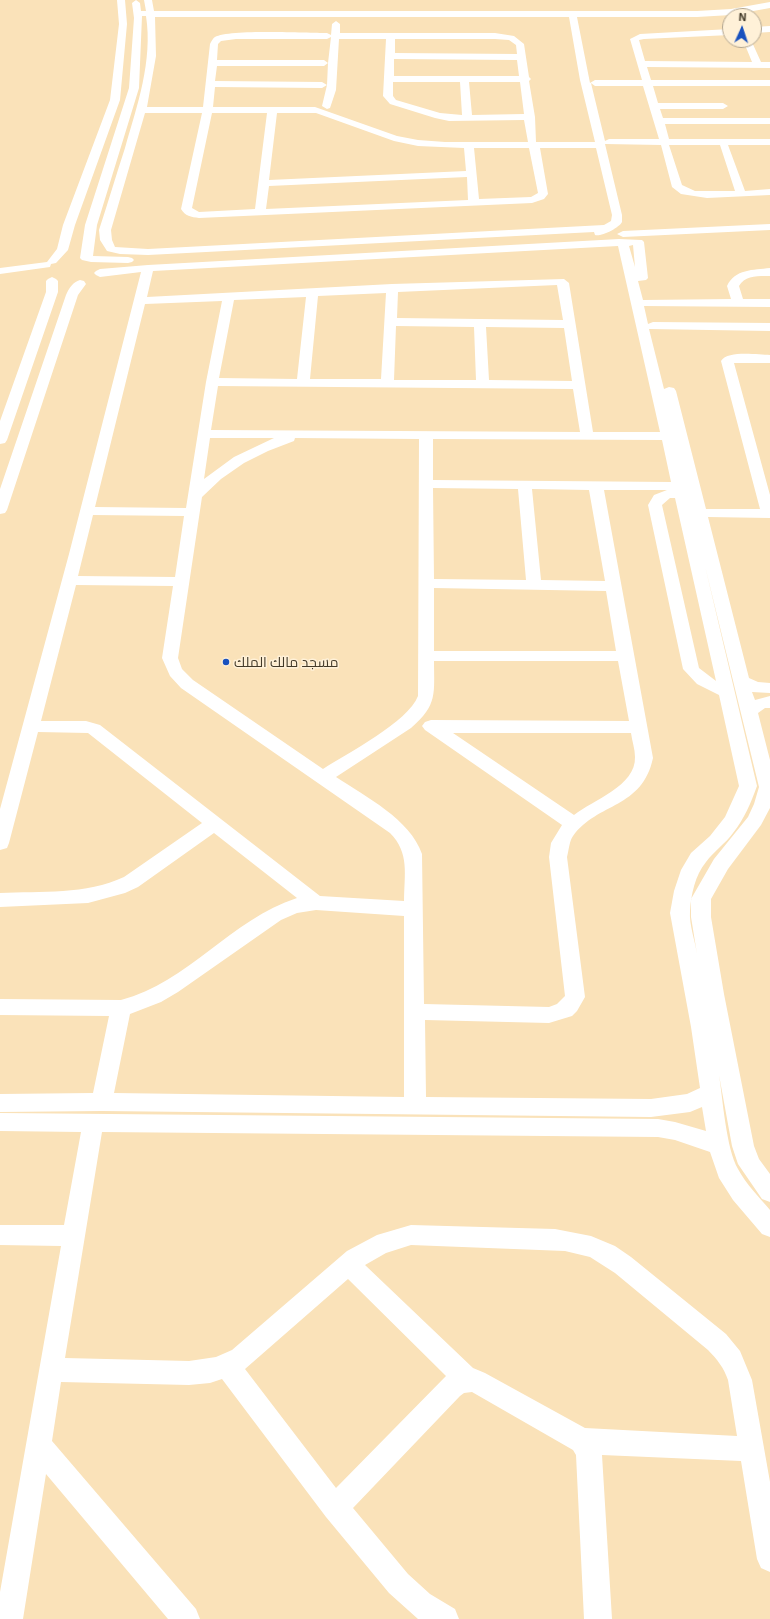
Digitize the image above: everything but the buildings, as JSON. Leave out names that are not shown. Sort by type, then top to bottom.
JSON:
[{"type":"street","points":[[0,440],[52,292],[53,275],[69,225],[115,100],[123,24],[121,0]]},
{"type":"street","points":[[0,278],[27,275],[53,275],[88,254],[87,244],[91,225],[134,88],[138,15],[135,0]]},
{"type":"street","points":[[111,249],[106,240],[105,230],[142,108],[152,59],[151,16],[148,0]]},
{"type":"street","points":[[568,4],[576,15],[595,84],[597,110]]},
{"type":"street","points":[[578,5],[576,15],[604,143],[629,233],[667,436],[680,489],[698,537],[750,711],[768,787],[763,804],[755,820],[721,864],[701,899],[701,917],[704,994],[711,1093],[719,1145],[734,1182],[741,1193],[770,1227]]},
{"type":"street","points":[[333,13],[712,16],[770,6]]},
{"type":"street","points":[[138,15],[526,10],[576,15]]},
{"type":"street","points":[[321,108],[331,90],[331,36],[333,13]]},
{"type":"street","points":[[722,33],[696,38],[643,36],[633,40],[654,106],[676,187],[697,194],[770,192]]},
{"type":"street","points":[[236,36],[391,36],[506,37],[519,42],[526,79],[533,143],[543,194],[540,197],[532,200],[204,216],[190,213],[186,209],[208,109],[215,42],[223,37],[236,36]]},
{"type":"street","points":[[321,108],[324,63],[331,36]]},
{"type":"street","points":[[391,36],[388,96],[393,102],[438,116],[467,118],[530,117]]},
{"type":"street","points":[[751,48],[758,65]]},
{"type":"street","points":[[702,54],[706,65]]},
{"type":"street","points":[[390,56],[522,57]]},
{"type":"street","points":[[212,63],[324,63]]},
{"type":"street","points":[[641,64],[770,65]]},
{"type":"street","points":[[389,79],[526,79]]},
{"type":"street","points":[[464,79],[467,118]]},
{"type":"street","points":[[210,84],[322,85]]},
{"type":"street","points":[[595,84],[770,85]]},
{"type":"street","points":[[647,84],[720,96]]},
{"type":"street","points":[[654,106],[720,96],[770,85]]},
{"type":"street","points":[[720,96],[729,121]]},
{"type":"street","points":[[142,108],[272,111],[321,108],[409,142],[431,144],[469,145],[579,142],[770,146]]},
{"type":"street","points":[[208,109],[321,108],[400,134],[420,139],[533,143]]},
{"type":"street","points":[[260,213],[272,111]]},
{"type":"street","points":[[658,121],[770,121]]},
{"type":"street","points":[[665,144],[770,142]]},
{"type":"street","points":[[469,145],[474,203]]},
{"type":"street","points":[[724,146],[741,193]]},
{"type":"street","points":[[593,236],[612,225],[617,215],[611,171]]},
{"type":"street","points":[[263,183],[472,174]]},
{"type":"street","points":[[82,258],[162,259],[593,236],[770,220]]},
{"type":"street","points":[[69,225],[91,225]]},
{"type":"street","points":[[82,258],[111,249],[120,251],[148,252],[612,225],[622,226],[629,233],[770,235]]},
{"type":"street","points":[[0,510],[72,295],[80,284],[100,273],[148,268],[629,233],[770,227]]},
{"type":"street","points":[[82,258],[100,265],[102,269],[100,273]]},
{"type":"street","points":[[634,262],[653,326],[699,513],[698,537],[725,691],[745,768],[748,786],[742,805],[732,823],[698,858],[692,869],[682,896],[680,913],[704,994],[743,1146],[749,1164],[770,1192]]},
{"type":"street","points":[[0,843],[69,580],[148,268]]},
{"type":"street","points":[[0,271],[53,275],[80,284]]},
{"type":"street","points":[[738,303],[733,286],[737,279],[748,274],[770,272]]},
{"type":"street","points":[[140,300],[229,297],[557,280],[563,283],[587,436]]},
{"type":"street","points":[[387,384],[392,288]]},
{"type":"street","points":[[303,383],[312,292]]},
{"type":"street","points":[[229,297],[212,382],[170,658],[172,667],[178,676],[393,825],[410,843],[413,854],[415,1106]]},
{"type":"street","points":[[647,303],[770,303]]},
{"type":"street","points":[[391,322],[569,324]]},
{"type":"street","points":[[480,323],[483,385]]},
{"type":"street","points":[[653,326],[770,327]]},
{"type":"street","points":[[699,513],[769,514],[727,361],[733,358],[770,359]]},
{"type":"street","points":[[212,382],[579,385]]},
{"type":"street","points":[[204,434],[667,436]]},
{"type":"street","points":[[196,495],[216,476],[240,459],[269,445],[301,434]]},
{"type":"street","points":[[323,777],[416,715],[426,696],[426,435]]},
{"type":"street","points":[[426,484],[596,486],[680,489]]},
{"type":"street","points":[[525,485],[534,585]]},
{"type":"street","points":[[415,1012],[549,1015],[561,1012],[570,1006],[575,997],[558,848],[564,835],[574,824],[632,785],[641,772],[644,758],[596,486]]},
{"type":"street","points":[[680,489],[665,494],[658,499],[655,505],[690,670],[708,685],[725,691]]},
{"type":"street","points":[[86,511],[193,512]]},
{"type":"street","points":[[69,580],[182,582]]},
{"type":"street","points":[[426,583],[613,586]]},
{"type":"street","points":[[425,656],[625,656]]},
{"type":"street","points":[[741,681],[755,687],[770,688]]},
{"type":"street","points":[[750,711],[754,706],[770,702]]},
{"type":"street","points":[[416,715],[574,824]]},
{"type":"street","points":[[30,726],[86,727],[94,729],[316,904]]},
{"type":"street","points":[[433,727],[638,727]]},
{"type":"street","points":[[0,900],[88,896],[104,893],[131,882],[214,824]]},
{"type":"street","points":[[0,1007],[120,1008],[129,1006],[161,992],[278,912],[290,906],[316,904],[414,909]]},
{"type":"street","points":[[9,1619],[74,1236],[97,1112],[120,1008]]},
{"type":"street","points":[[0,1122],[97,1112],[415,1106],[651,1108],[690,1103],[711,1093]]},
{"type":"street","points":[[0,1103],[97,1112],[658,1128],[675,1131],[719,1145]]},
{"type":"street","points":[[0,1235],[74,1236]]},
{"type":"street","points":[[51,1370],[189,1373],[208,1372],[227,1366],[241,1358],[348,1264],[374,1247],[388,1240],[411,1235],[555,1239],[577,1241],[594,1246],[624,1264],[724,1349],[734,1364],[738,1372],[770,1559]]},
{"type":"street","points":[[348,1264],[467,1380]]},
{"type":"street","points":[[227,1366],[336,1508],[397,1582],[414,1599],[437,1617]]},
{"type":"street","points":[[336,1508],[451,1387],[458,1382],[467,1380],[476,1381],[582,1441],[588,1450],[590,1460],[598,1619]]},
{"type":"street","points":[[582,1441],[752,1449]]},
{"type":"street","points":[[38,1444],[179,1617]]},
{"type":"place","name":"مسجد مالك الملك","points":[[226,662]]}]
